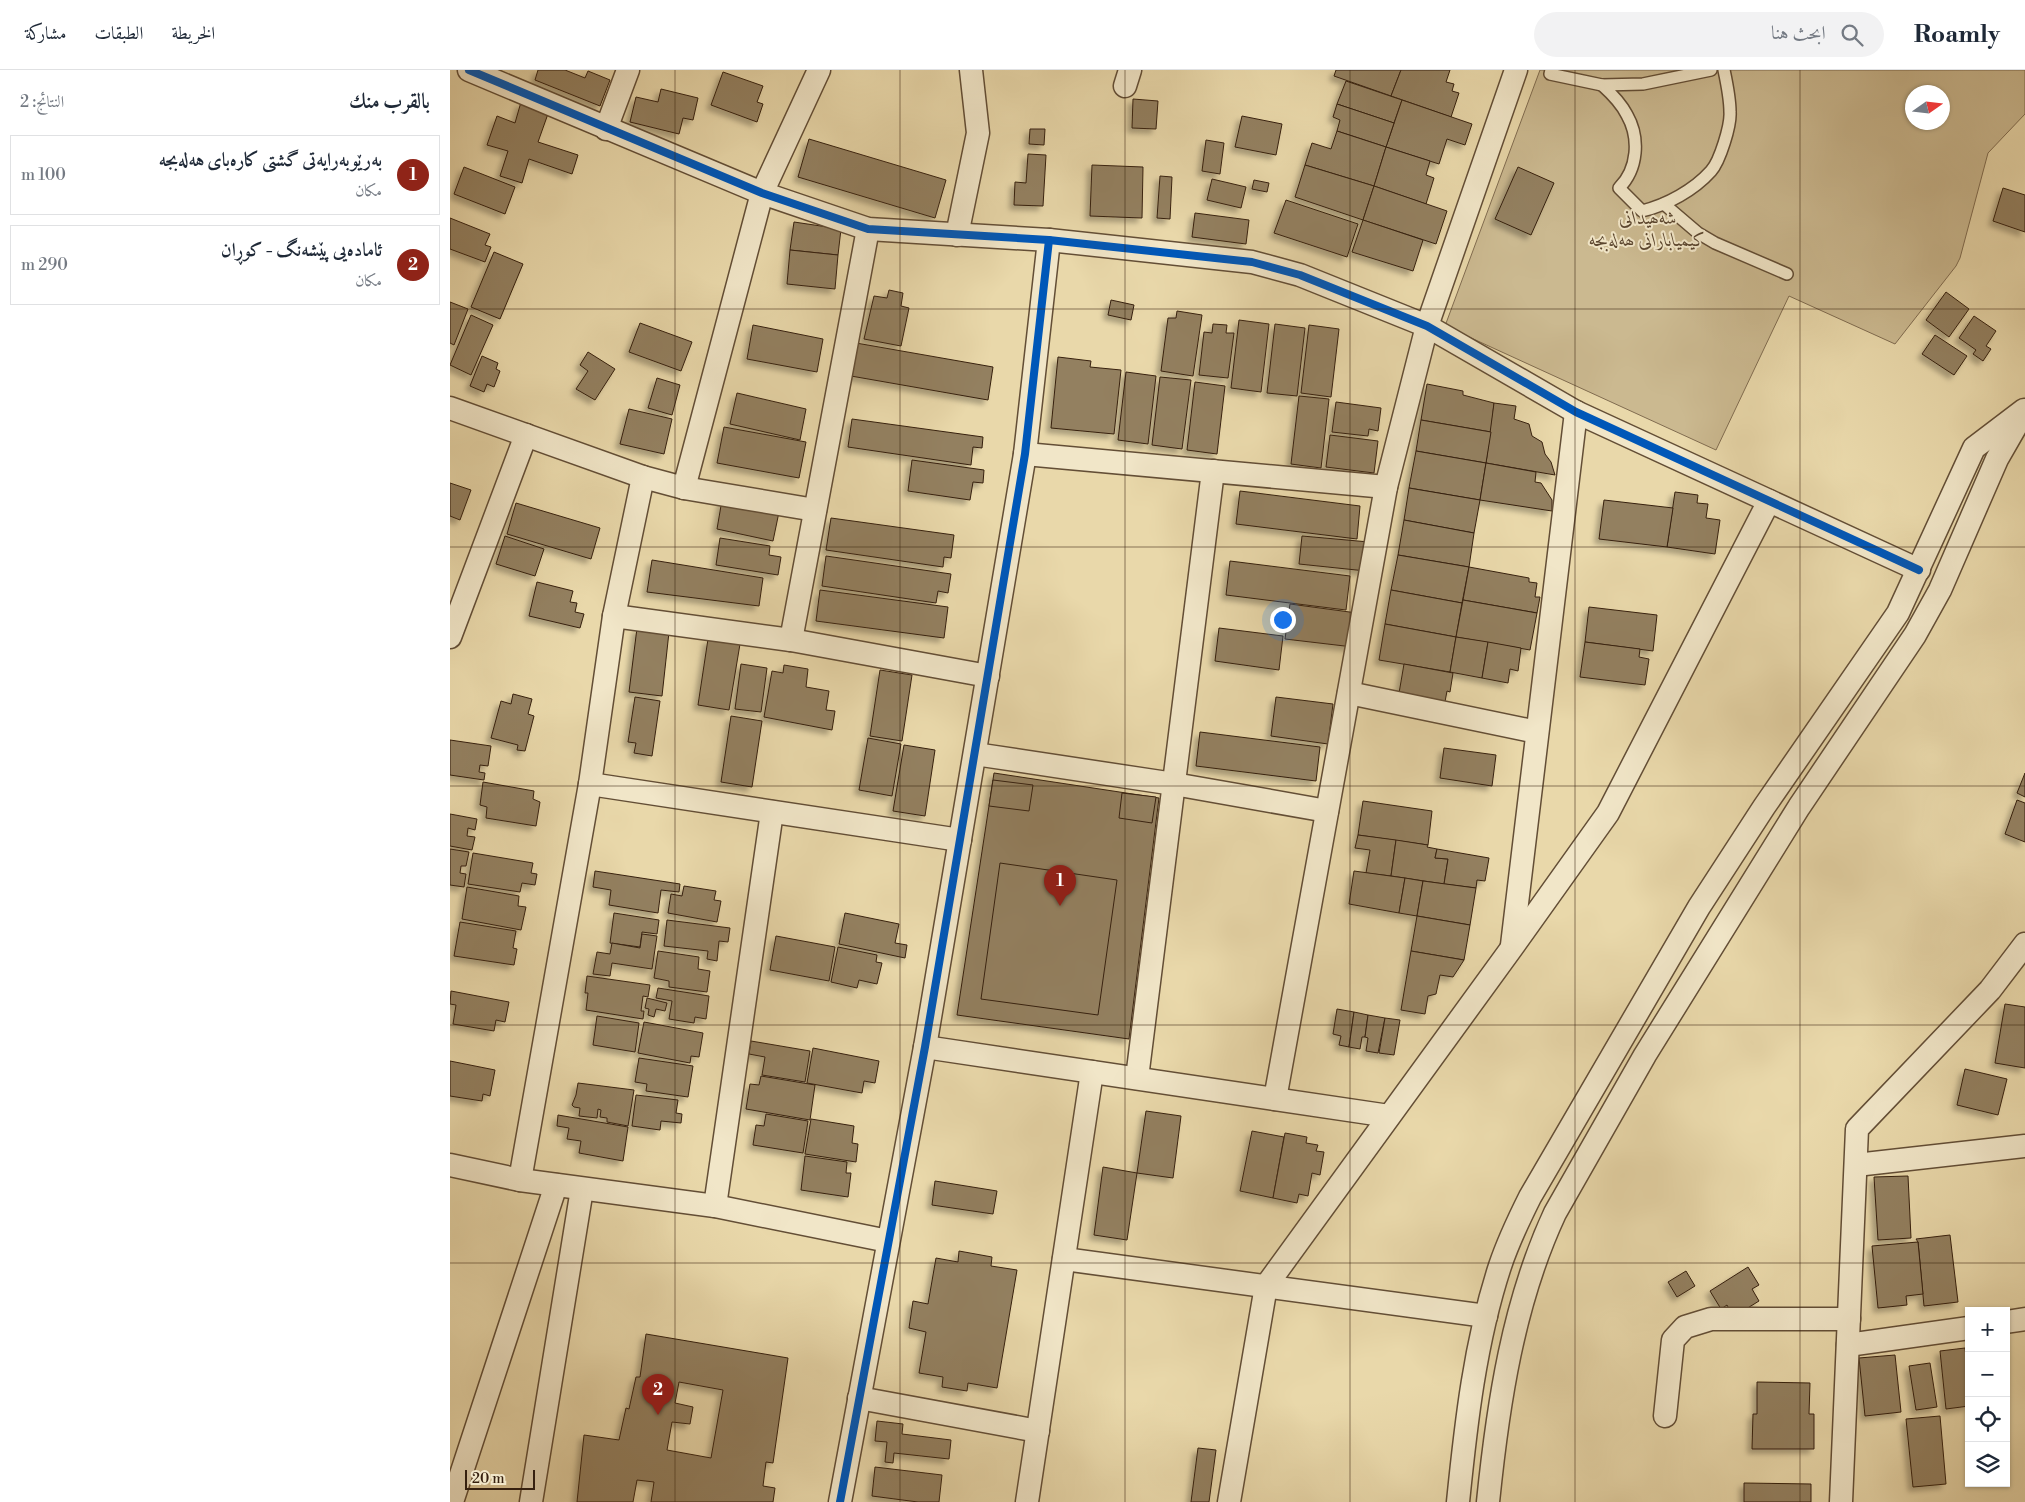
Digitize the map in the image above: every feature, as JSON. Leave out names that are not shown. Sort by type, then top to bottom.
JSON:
[{"type":"street","points":[[469,70],[762,193],[868,229],[1049,240],[1244,261],[1300,275],[1427,326],[1576,412],[1919,570]]},
{"type":"street","points":[[606,129],[628,70]]},
{"type":"street","points":[[684,488],[762,193],[819,70]]},
{"type":"street","points":[[957,235],[978,133],[971,70]]},
{"type":"street","points":[[1275,1099],[1386,487],[1427,326],[1516,70]]},
{"type":"street","points":[[791,640],[868,229]]},
{"type":"street","points":[[840,1502],[925,1047],[1025,454],[1049,240]]},
{"type":"street","points":[[450,408],[643,477],[684,488],[815,510]]},
{"type":"street","points":[[1458,1502],[1475,1374],[1486,1316],[1495,1281],[1510,1239],[1540,1178],[1699,907],[1769,800],[1898,612],[1974,448],[2025,410]]},
{"type":"street","points":[[1488,1502],[1502,1397],[1513,1338],[1542,1240],[1555,1213],[1645,1055],[1800,807],[1916,635],[1940,590],[1990,475],[2025,410]]},
{"type":"street","points":[[1511,949],[1576,412]]},
{"type":"street","points":[[450,637],[526,435]]},
{"type":"street","points":[[1025,454],[1386,487]]},
{"type":"street","points":[[1967,463],[1990,475]]},
{"type":"street","points":[[1137,1078],[1213,471]]},
{"type":"street","points":[[520,1180],[590,784],[614,616],[643,477]]},
{"type":"street","points":[[1229,1502],[1266,1286],[1608,813],[1769,501]]},
{"type":"street","points":[[614,616],[791,640],[988,676]]},
{"type":"street","points":[[1349,693],[1537,732]]},
{"type":"street","points":[[974,754],[1174,784],[1327,811]]},
{"type":"street","points":[[590,784],[960,840]]},
{"type":"street","points":[[715,1206],[772,812]]},
{"type":"street","points":[[1841,1502],[1857,1129],[1990,990],[2025,944]]},
{"type":"street","points":[[925,1047],[1389,1116]]},
{"type":"street","points":[[1028,1502],[1092,1072]]},
{"type":"street","points":[[1856,1165],[2025,1146]]},
{"type":"street","points":[[450,1165],[520,1180],[715,1206],[888,1242]]},
{"type":"street","points":[[452,1502],[556,1185]]},
{"type":"street","points":[[532,1502],[582,1189]]},
{"type":"street","points":[[1064,1259],[1486,1316]]},
{"type":"street","points":[[1664,1416],[1673,1340],[1685,1327],[1711,1318],[1849,1319]]},
{"type":"street","points":[[2010,1321],[2025,1319]]},
{"type":"street","points":[[1848,1345],[1965,1329]]},
{"type":"street","points":[[859,1398],[1038,1431]]},
{"type":"street","points":[[1461,1472],[1491,1477]]},
{"type":"lane","points":[[1551,70],[1550,74],[1602,84],[1643,84],[1711,70]]},
{"type":"lane","points":[[1602,84],[1618,100],[1628,116],[1635,135],[1636,155],[1627,180],[1619,188],[1642,211],[1677,198],[1713,169],[1728,134],[1731,113],[1724,70]]},
{"type":"lane","points":[[1664,204],[1698,233],[1715,243],[1787,274]]},
{"type":"green space","name":"شەھیدانی کیمیابارانی ھەلەبجە","points":[[1540,70],[2025,70],[2025,114],[1988,153],[1960,258],[1956,266],[1895,344],[1789,296],[1716,450],[1445,326]]},
{"type":"building","points":[[538,70],[565,70],[585,78],[588,71],[610,80],[600,106],[535,80]]},
{"type":"building","points":[[1336,70],[1401,70],[1391,96],[1334,76]]},
{"type":"building","points":[[1401,70],[1450,70],[1446,82],[1454,84],[1452,91],[1459,93],[1451,117],[1391,96]]},
{"type":"building","points":[[723,72],[763,86],[757,102],[763,104],[757,122],[711,105]]},
{"type":"building","points":[[1346,81],[1402,100],[1394,123],[1337,104]]},
{"type":"building","points":[[661,89],[698,98],[693,120],[683,118],[679,134],[630,122],[636,97],[658,102]]},
{"type":"building","points":[[1133,99],[1158,101],[1156,129],[1132,128]]},
{"type":"building","points":[[1402,100],[1472,124],[1465,145],[1447,139],[1439,164],[1386,147]]},
{"type":"building","points":[[521,102],[549,111],[538,142],[578,155],[572,174],[529,159],[522,183],[500,176],[508,151],[487,145],[497,116],[515,123]]},
{"type":"building","points":[[1337,104],[1394,123],[1386,147],[1337,131],[1340,120],[1333,117]]},
{"type":"building","points":[[1242,116],[1282,124],[1276,155],[1235,147]]},
{"type":"building","points":[[1030,129],[1045,129],[1044,145],[1029,144]]},
{"type":"building","points":[[1337,131],[1386,147],[1374,186],[1305,165],[1312,143],[1331,149]]},
{"type":"building","points":[[809,139],[946,180],[935,218],[798,177]]},
{"type":"building","points":[[1206,140],[1224,143],[1220,174],[1202,171]]},
{"type":"building","points":[[1386,147],[1430,161],[1426,175],[1434,178],[1426,204],[1374,186]]},
{"type":"building","points":[[1028,154],[1046,155],[1043,206],[1014,205],[1015,182],[1026,183]]},
{"type":"building","points":[[1092,165],[1143,167],[1142,218],[1090,216]]},
{"type":"building","points":[[1305,165],[1374,186],[1363,220],[1295,197]]},
{"type":"building","points":[[464,167],[515,187],[505,214],[454,194]]},
{"type":"building","points":[[1518,167],[1554,183],[1531,235],[1495,219]]},
{"type":"building","points":[[1160,176],[1172,177],[1170,219],[1157,218]]},
{"type":"building","points":[[1212,179],[1246,187],[1241,208],[1207,200]]},
{"type":"building","points":[[1254,180],[1269,183],[1267,192],[1252,189]]},
{"type":"building","points":[[1374,186],[1447,211],[1436,244],[1363,220]]},
{"type":"building","points":[[2003,188],[2025,195],[2025,232],[1993,221]]},
{"type":"building","points":[[1286,200],[1358,224],[1347,257],[1274,233]]},
{"type":"building","points":[[1195,213],[1249,220],[1246,244],[1192,237]]},
{"type":"building","points":[[450,218],[490,234],[485,245],[491,247],[485,262],[450,249]]},
{"type":"building","points":[[1363,220],[1423,240],[1413,271],[1352,252]]},
{"type":"building","points":[[794,222],[841,229],[838,255],[790,250]]},
{"type":"building","points":[[790,250],[838,255],[835,289],[787,284]]},
{"type":"building","points":[[494,252],[523,264],[500,319],[471,307]]},
{"type":"building","points":[[889,290],[903,293],[901,306],[909,308],[901,346],[864,339],[874,296],[887,298]]},
{"type":"building","points":[[1946,292],[1969,309],[1949,337],[1926,320]]},
{"type":"building","points":[[1111,300],[1134,305],[1131,320],[1108,315]]},
{"type":"building","points":[[450,302],[468,309],[454,345],[450,343]]},
{"type":"building","points":[[1177,311],[1202,315],[1193,376],[1161,371],[1168,318],[1176,318]]},
{"type":"building","points":[[471,315],[493,325],[471,375],[450,365]]},
{"type":"building","points":[[1974,316],[1996,331],[1986,346],[1991,349],[1983,361],[1973,354],[1976,350],[1959,338]]},
{"type":"building","points":[[1239,320],[1269,324],[1261,392],[1231,388]]},
{"type":"building","points":[[640,323],[692,342],[681,371],[629,352]]},
{"type":"building","points":[[1213,324],[1227,325],[1226,333],[1234,333],[1228,378],[1199,375],[1204,332],[1212,333]]},
{"type":"building","points":[[1275,324],[1305,328],[1297,396],[1267,393]]},
{"type":"building","points":[[753,325],[823,339],[817,372],[747,359]]},
{"type":"building","points":[[1309,325],[1339,329],[1331,397],[1301,393]]},
{"type":"building","points":[[1935,335],[1967,356],[1954,375],[1922,354]]},
{"type":"building","points":[[856,343],[993,367],[988,400],[851,376]]},
{"type":"building","points":[[588,352],[615,369],[595,400],[576,389],[588,371],[580,365]]},
{"type":"building","points":[[482,356],[498,363],[496,369],[500,371],[494,387],[487,384],[484,392],[470,386]]},
{"type":"building","points":[[1058,357],[1091,361],[1090,367],[1121,370],[1114,434],[1051,428]]},
{"type":"building","points":[[1126,372],[1156,376],[1148,444],[1118,440]]},
{"type":"building","points":[[1160,377],[1191,380],[1182,449],[1152,445]]},
{"type":"building","points":[[657,378],[680,385],[672,415],[648,408]]},
{"type":"building","points":[[1195,382],[1225,386],[1217,454],[1187,450]]},
{"type":"building","points":[[1427,384],[1463,391],[1463,395],[1494,403],[1491,432],[1421,420]]},
{"type":"building","points":[[737,393],[806,409],[800,440],[730,424]]},
{"type":"building","points":[[1299,396],[1329,399],[1321,468],[1291,464]]},
{"type":"building","points":[[1336,402],[1381,408],[1378,431],[1369,429],[1368,436],[1332,432]]},
{"type":"building","points":[[1494,403],[1516,406],[1514,419],[1529,424],[1532,436],[1542,442],[1545,454],[1551,462],[1555,475],[1486,463]]},
{"type":"building","points":[[629,409],[672,419],[664,454],[620,444]]},
{"type":"building","points":[[852,419],[983,437],[982,448],[973,447],[971,465],[848,447]]},
{"type":"building","points":[[1421,420],[1491,432],[1486,463],[1416,451]]},
{"type":"building","points":[[724,427],[806,442],[799,478],[717,463]]},
{"type":"building","points":[[1330,435],[1378,441],[1374,473],[1326,467]]},
{"type":"building","points":[[1416,451],[1486,463],[1480,500],[1409,488]]},
{"type":"building","points":[[912,460],[984,470],[983,483],[973,482],[970,500],[908,491]]},
{"type":"building","points":[[1486,463],[1536,472],[1535,482],[1541,483],[1552,500],[1552,511],[1480,500]]},
{"type":"building","points":[[450,483],[471,490],[460,520],[450,516]]},
{"type":"building","points":[[1409,488],[1480,500],[1474,533],[1404,520]]},
{"type":"building","points":[[1240,491],[1360,506],[1357,539],[1236,524]]},
{"type":"building","points":[[1675,492],[1698,495],[1697,503],[1708,504],[1706,518],[1720,520],[1715,554],[1667,547]]},
{"type":"building","points":[[722,500],[779,512],[773,541],[717,529]]},
{"type":"building","points":[[1604,500],[1673,508],[1667,547],[1599,539]]},
{"type":"building","points":[[516,503],[600,528],[591,559],[507,534]]},
{"type":"building","points":[[831,518],[954,535],[951,558],[944,557],[943,567],[826,550]]},
{"type":"building","points":[[1404,520],[1474,533],[1469,567],[1398,555]]},
{"type":"building","points":[[505,536],[544,549],[535,576],[496,564]]},
{"type":"building","points":[[1302,536],[1369,542],[1366,571],[1299,564]]},
{"type":"building","points":[[720,538],[770,546],[769,555],[781,557],[778,575],[716,565]]},
{"type":"building","points":[[1398,555],[1469,567],[1462,603],[1391,590]]},
{"type":"building","points":[[826,556],[951,574],[948,593],[938,591],[936,603],[822,586]]},
{"type":"building","points":[[652,560],[763,578],[759,606],[647,592]]},
{"type":"building","points":[[1230,561],[1350,576],[1346,610],[1226,595]]},
{"type":"building","points":[[1469,567],[1529,578],[1529,582],[1537,583],[1535,597],[1540,597],[1537,613],[1463,600]]},
{"type":"building","points":[[537,582],[573,591],[570,602],[577,603],[575,612],[584,614],[580,628],[529,616]]},
{"type":"building","points":[[820,590],[948,607],[944,638],[816,621]]},
{"type":"building","points":[[1391,590],[1462,603],[1456,637],[1385,624]]},
{"type":"building","points":[[1463,600],[1537,613],[1530,650],[1456,637]]},
{"type":"building","points":[[1290,604],[1357,613],[1353,647],[1285,639]]},
{"type":"building","points":[[1589,607],[1657,615],[1653,651],[1585,642]]},
{"type":"building","points":[[1385,624],[1456,637],[1450,672],[1379,660]]},
{"type":"building","points":[[637,628],[669,632],[662,696],[629,692]]},
{"type":"building","points":[[1219,628],[1283,636],[1279,670],[1215,661]]},
{"type":"building","points":[[1456,637],[1488,642],[1482,678],[1450,672]]},
{"type":"building","points":[[708,639],[740,644],[729,710],[698,705]]},
{"type":"building","points":[[1488,642],[1521,648],[1518,671],[1510,669],[1508,683],[1482,678]]},
{"type":"building","points":[[1585,642],[1640,649],[1639,657],[1649,659],[1645,685],[1580,677]]},
{"type":"building","points":[[741,664],[767,668],[761,712],[735,709]]},
{"type":"building","points":[[1404,664],[1453,673],[1450,692],[1447,691],[1444,707],[1398,699]]},
{"type":"building","points":[[784,665],[808,669],[806,687],[829,691],[826,710],[835,711],[832,730],[764,717],[772,671],[783,673]]},
{"type":"building","points":[[880,670],[912,675],[902,741],[870,736]]},
{"type":"building","points":[[513,694],[532,699],[528,714],[534,716],[525,751],[517,750],[518,745],[491,738],[501,701],[511,704]]},
{"type":"building","points":[[635,697],[660,701],[652,756],[634,753],[636,743],[628,742]]},
{"type":"building","points":[[1276,697],[1333,704],[1328,744],[1271,736]]},
{"type":"building","points":[[731,716],[762,721],[752,787],[721,782]]},
{"type":"building","points":[[1200,732],[1320,747],[1316,781],[1196,766]]},
{"type":"building","points":[[868,738],[901,744],[892,796],[859,790]]},
{"type":"building","points":[[450,740],[491,746],[488,766],[480,765],[479,772],[485,773],[484,780],[450,775]]},
{"type":"building","points":[[904,745],[935,750],[925,816],[893,811]]},
{"type":"building","points":[[1444,748],[1496,755],[1492,786],[1440,778]]},
{"type":"building","points":[[994,773],[1159,798],[1129,1039],[957,1015]]},
{"type":"building","points":[[2025,773],[2025,797],[2017,793]]},
{"type":"building","points":[[993,780],[1033,785],[1029,811],[989,806]]},
{"type":"building","points":[[483,782],[534,791],[533,799],[540,802],[536,826],[486,818],[487,807],[480,805]]},
{"type":"building","points":[[1122,793],[1156,797],[1152,823],[1119,818]]},
{"type":"building","points":[[2017,800],[2025,803],[2025,842],[2005,834]]},
{"type":"building","points":[[1363,801],[1432,811],[1428,845],[1358,835]]},
{"type":"building","points":[[450,814],[477,819],[475,830],[468,828],[467,836],[475,837],[472,850],[450,846]]},
{"type":"building","points":[[1358,835],[1396,840],[1391,876],[1366,873],[1370,850],[1355,848]]},
{"type":"building","points":[[1396,840],[1428,845],[1427,847],[1437,849],[1435,858],[1448,859],[1444,884],[1391,876]]},
{"type":"building","points":[[450,849],[469,852],[466,866],[461,866],[460,873],[466,874],[464,887],[450,885]]},
{"type":"building","points":[[1437,849],[1489,858],[1485,881],[1477,880],[1476,888],[1444,884],[1448,859],[1435,858]]},
{"type":"building","points":[[473,853],[533,863],[531,873],[537,874],[535,885],[522,883],[520,892],[468,884]]},
{"type":"building","points":[[1000,863],[1117,880],[1098,1015],[981,999]]},
{"type":"building","points":[[595,871],[680,884],[679,892],[661,890],[658,913],[609,905],[611,890],[593,887]]},
{"type":"building","points":[[1354,871],[1405,878],[1399,913],[1349,904]]},
{"type":"building","points":[[1405,878],[1423,881],[1417,916],[1399,913]]},
{"type":"building","points":[[1423,881],[1476,888],[1470,925],[1417,916]]},
{"type":"building","points":[[684,886],[716,891],[714,900],[721,901],[717,922],[668,913],[671,894],[682,896]]},
{"type":"building","points":[[467,887],[519,896],[518,906],[526,907],[521,930],[462,919]]},
{"type":"building","points":[[614,913],[659,920],[657,934],[642,932],[640,947],[610,943]]},
{"type":"building","points":[[845,913],[899,924],[895,943],[907,945],[905,958],[839,944]]},
{"type":"building","points":[[1417,916],[1470,925],[1464,960],[1411,951]]},
{"type":"building","points":[[667,920],[730,928],[728,942],[719,941],[717,961],[707,959],[708,951],[664,946]]},
{"type":"building","points":[[460,922],[516,931],[513,948],[517,949],[514,965],[454,956]]},
{"type":"building","points":[[642,934],[657,936],[652,969],[612,963],[610,976],[593,974],[597,952],[610,954],[612,943],[640,948]]},
{"type":"building","points":[[776,936],[835,947],[829,981],[770,970]]},
{"type":"building","points":[[838,947],[877,955],[876,962],[882,963],[877,984],[859,980],[857,988],[831,982]]},
{"type":"building","points":[[658,951],[699,957],[698,969],[710,971],[707,992],[669,987],[669,981],[654,978]]},
{"type":"building","points":[[1411,951],[1464,960],[1453,977],[1440,975],[1436,994],[1428,996],[1425,1014],[1401,1010]]},
{"type":"building","points":[[587,976],[650,985],[648,997],[643,996],[641,1011],[644,1011],[643,1019],[586,1010]]},
{"type":"building","points":[[658,988],[709,996],[706,1019],[695,1017],[694,1023],[669,1019],[672,1001],[656,998]]},
{"type":"building","points":[[451,991],[509,1002],[505,1022],[496,1020],[494,1031],[453,1024],[456,1005],[450,1004]]},
{"type":"building","points":[[647,998],[667,1003],[665,1011],[656,1009],[654,1017],[648,1015],[649,1009],[645,1008]]},
{"type":"building","points":[[2005,1004],[2025,1007],[2025,1068],[1995,1063]]},
{"type":"building","points":[[1337,1009],[1354,1012],[1349,1047],[1339,1045],[1341,1036],[1333,1034]]},
{"type":"building","points":[[1354,1012],[1368,1015],[1365,1037],[1362,1037],[1360,1049],[1349,1047]]},
{"type":"building","points":[[1368,1015],[1385,1018],[1378,1053],[1366,1051],[1368,1038],[1365,1037]]},
{"type":"building","points":[[597,1016],[639,1023],[635,1052],[593,1045]]},
{"type":"building","points":[[1385,1018],[1400,1020],[1394,1055],[1379,1053]]},
{"type":"building","points":[[644,1022],[703,1033],[699,1057],[691,1056],[690,1063],[638,1053]]},
{"type":"building","points":[[751,1041],[810,1051],[805,1082],[762,1075],[765,1057],[749,1054]]},
{"type":"building","points":[[813,1048],[879,1061],[875,1083],[864,1081],[862,1093],[807,1083]]},
{"type":"building","points":[[639,1058],[693,1066],[688,1097],[646,1091],[647,1084],[635,1082]]},
{"type":"building","points":[[450,1061],[495,1070],[490,1096],[483,1094],[482,1101],[450,1096]]},
{"type":"building","points":[[1965,1069],[2007,1079],[1998,1115],[1957,1105]]},
{"type":"building","points":[[761,1076],[815,1085],[810,1120],[746,1109],[750,1084],[759,1085]]},
{"type":"building","points":[[578,1083],[634,1090],[628,1126],[607,1122],[607,1118],[600,1117],[601,1110],[598,1109],[597,1118],[579,1116],[580,1108],[572,1105]]},
{"type":"building","points":[[636,1095],[678,1100],[676,1113],[682,1114],[681,1123],[661,1121],[660,1130],[632,1126]]},
{"type":"building","points":[[1146,1111],[1181,1116],[1173,1178],[1137,1173]]},
{"type":"building","points":[[766,1114],[808,1121],[803,1153],[753,1145],[756,1125],[764,1126]]},
{"type":"building","points":[[558,1115],[628,1127],[623,1161],[579,1153],[581,1141],[567,1139],[569,1128],[557,1126]]},
{"type":"building","points":[[811,1119],[854,1126],[852,1143],[858,1144],[856,1162],[805,1154]]},
{"type":"building","points":[[1252,1131],[1284,1137],[1273,1198],[1240,1191]]},
{"type":"building","points":[[1285,1133],[1307,1137],[1306,1143],[1318,1145],[1316,1151],[1324,1152],[1320,1175],[1312,1173],[1308,1196],[1299,1194],[1297,1203],[1273,1198]]},
{"type":"building","points":[[805,1156],[847,1162],[846,1173],[851,1173],[848,1197],[801,1190]]},
{"type":"building","points":[[1103,1167],[1137,1173],[1127,1240],[1094,1235]]},
{"type":"building","points":[[1908,1176],[1911,1238],[1878,1240],[1874,1177]]},
{"type":"building","points":[[935,1181],[997,1191],[993,1214],[932,1205]]},
{"type":"building","points":[[1950,1235],[1958,1302],[1924,1306],[1918,1242],[1916,1239]]},
{"type":"building","points":[[1918,1242],[1923,1294],[1906,1296],[1907,1305],[1878,1308],[1872,1246]]},
{"type":"building","points":[[959,1251],[992,1257],[991,1266],[1017,1270],[997,1388],[968,1383],[967,1391],[942,1387],[943,1377],[919,1373],[926,1332],[909,1328],[913,1301],[928,1304],[936,1258],[958,1262]]},
{"type":"building","points":[[1748,1267],[1759,1285],[1752,1289],[1759,1301],[1733,1317],[1727,1305],[1721,1309],[1710,1291]]},
{"type":"building","points":[[1686,1271],[1695,1286],[1677,1297],[1668,1282]]},
{"type":"building","points":[[646,1334],[788,1358],[773,1463],[766,1462],[763,1486],[775,1488],[773,1502],[651,1502],[654,1482],[637,1480],[633,1502],[577,1502],[584,1435],[619,1440],[626,1408],[629,1409],[636,1377],[640,1377]],"holes":[[[679,1382],[723,1390],[711,1458],[667,1450],[672,1422],[690,1424],[693,1407],[675,1403]]]},
{"type":"building","points":[[1965,1348],[1965,1407],[1946,1409],[1940,1351]]},
{"type":"building","points":[[1895,1355],[1901,1412],[1865,1416],[1859,1358]]},
{"type":"building","points":[[1930,1363],[1937,1407],[1916,1410],[1909,1366]]},
{"type":"building","points":[[1757,1382],[1810,1383],[1809,1414],[1814,1414],[1814,1449],[1752,1449],[1753,1414],[1757,1414]]},
{"type":"building","points":[[1940,1416],[1946,1484],[1913,1487],[1906,1419]]},
{"type":"building","points":[[877,1421],[903,1424],[902,1434],[951,1440],[949,1459],[894,1453],[893,1463],[885,1462],[887,1442],[875,1441]]},
{"type":"building","points":[[1198,1448],[1216,1450],[1209,1502],[1191,1502]]},
{"type":"building","points":[[875,1467],[942,1475],[939,1502],[918,1502],[872,1496]]},
{"type":"building","points":[[1744,1483],[1811,1484],[1811,1502],[1744,1502]]},
{"type":"cycle path","points":[[469,70],[762,193],[868,229],[1049,240],[1252,262],[1300,275],[1427,326],[1576,412],[1919,570]]},
{"type":"cycle path","points":[[840,1502],[925,1047],[1025,454],[1049,240]]},
{"type":"place","name":"بەرێوبەرایەتی گشتی کارەبای هەلەبجە","points":[[1060,906]]},
{"type":"place","name":"ئامادەیی پێشەنگ - کوڕان","points":[[658,1415]]}]
